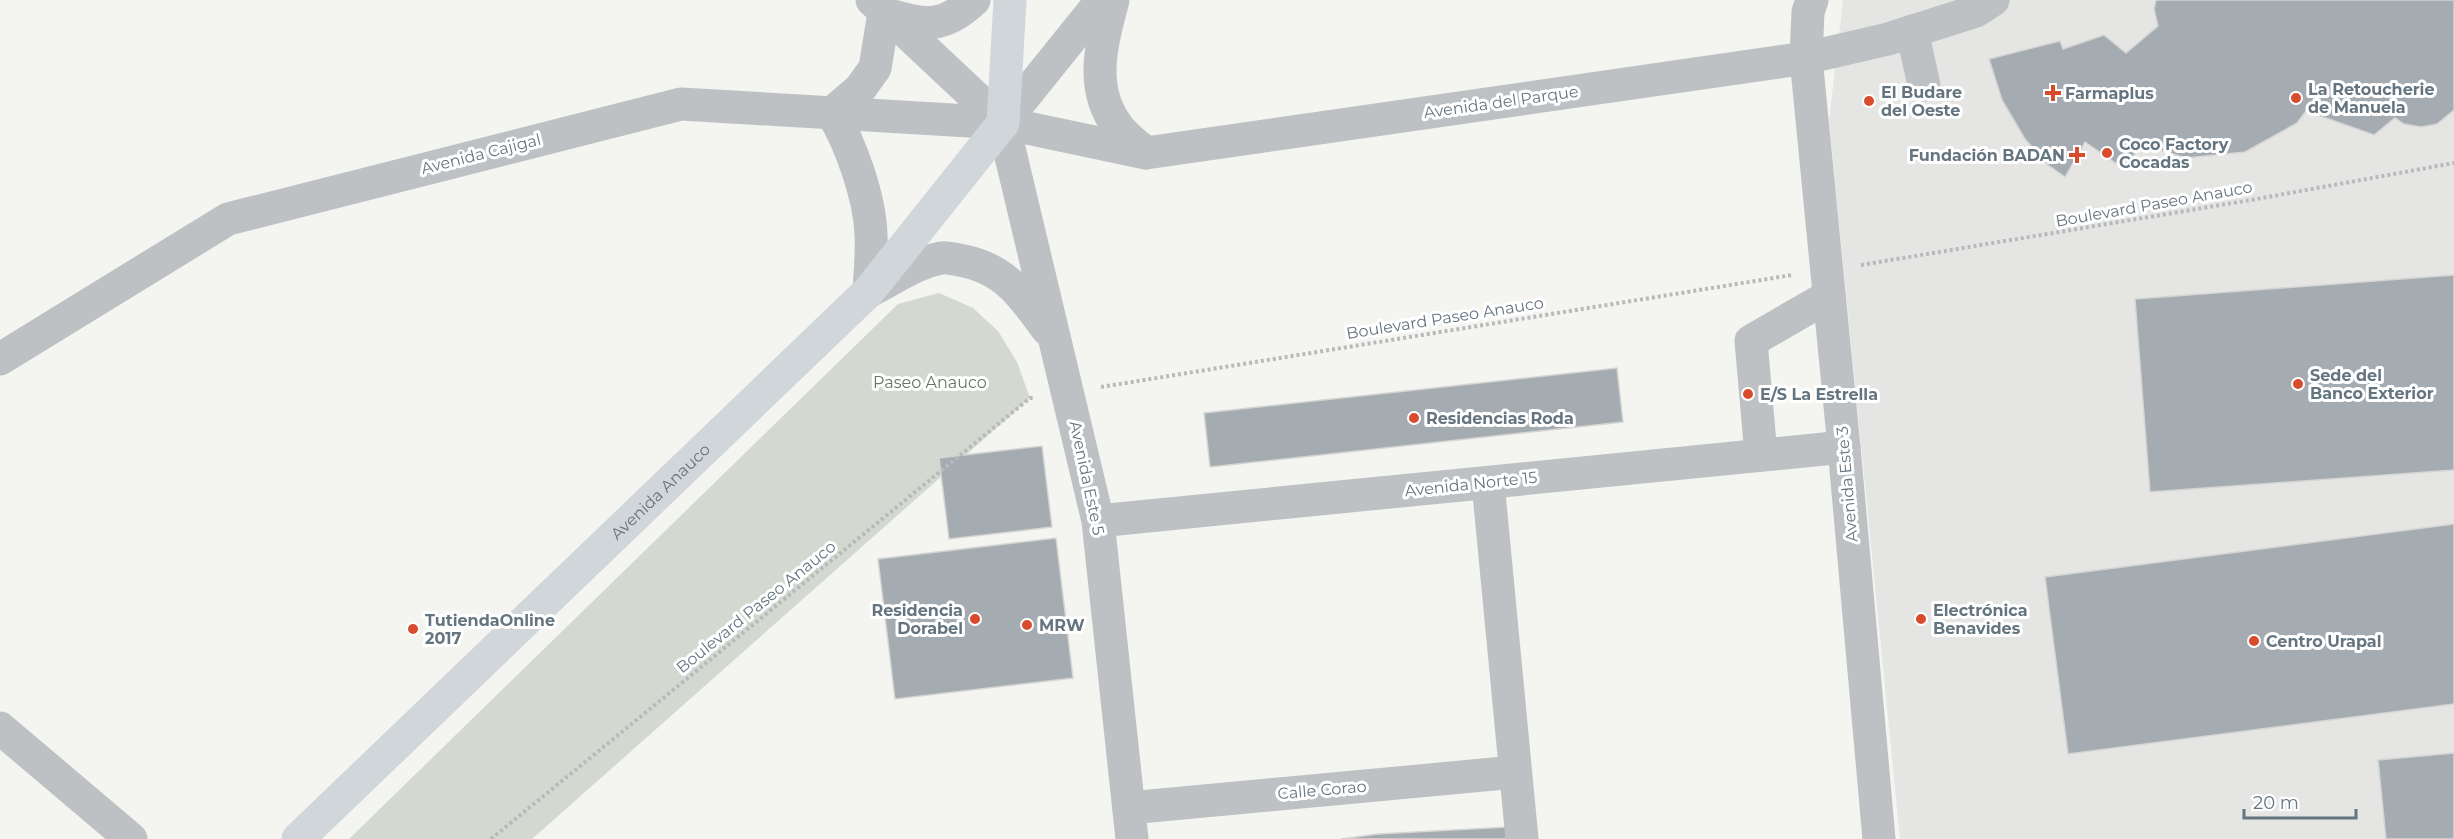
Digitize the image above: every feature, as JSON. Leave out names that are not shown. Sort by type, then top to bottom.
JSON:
[{"type":"main road","points":[[1003,123],[1010,0]]},
{"type":"main road","name":"Avenida Anauco","points":[[298,839],[869,291],[1003,123]]},
{"type":"street","points":[[878,7],[922,24],[942,21],[963,11],[974,0]]},
{"type":"street","points":[[878,7],[1003,123],[1102,0]]},
{"type":"street","points":[[1113,0],[1099,64],[1104,101],[1118,128],[1146,153]]},
{"type":"street","name":"Avenida Este 3","points":[[1812,0],[1808,12],[1806,58],[1879,839]]},
{"type":"street","name":"Avenida del Parque","points":[[1003,123],[1146,153],[1806,58],[1888,39],[1976,11],[1993,0]]},
{"type":"street","points":[[878,7],[875,68],[860,89],[831,113],[844,133],[868,206],[872,235],[869,291],[897,278],[917,265],[943,257],[970,262],[993,270],[1016,288],[1055,340]]},
{"type":"street","points":[[1912,31],[1924,85]]},
{"type":"street","name":"Avenida Cajigal","points":[[0,359],[228,219],[681,104],[1003,123]]},
{"type":"street","name":"Avenida Este 5","points":[[1003,123],[1098,521],[1130,824]]},
{"type":"street","points":[[1761,456],[1751,341],[1829,296]]},
{"type":"street","name":"Avenida Norte 15","points":[[1098,521],[1844,447]]},
{"type":"street","points":[[1488,483],[1522,839]]},
{"type":"street","points":[[0,728],[131,839]]},
{"type":"street","name":"Calle Corao","points":[[1130,824],[1515,772]]},
{"type":"path","name":"Boulevard Paseo Anauco","points":[[1857,266],[2257,199],[2454,163]]},
{"type":"path","name":"Boulevard Paseo Anauco","points":[[1097,387],[1796,274]]},
{"type":"path","name":"Boulevard Paseo Anauco","points":[[490,839],[1030,398],[1038,397]]},
{"type":"shaded area","points":[[1843,0],[2454,0],[2454,839],[1900,839],[1829,121]]},
{"type":"green space","name":"Paseo Anauco","points":[[939,293],[973,308],[998,331],[1017,362],[1030,398],[532,839],[349,839],[898,304]]},
{"type":"building","points":[[2156,0],[2454,0],[2454,110],[2437,124],[2421,127],[2404,124],[2395,118],[2374,135],[2306,111],[2297,123],[2245,152],[2186,158],[2139,144],[2127,171],[2085,142],[2065,177],[2048,165],[2025,139],[2002,100],[1989,59],[2060,41],[2063,49],[2104,35],[2126,53],[2158,26],[2154,9]]},
{"type":"building","name":"Sede del Banco Exterior","points":[[2454,275],[2454,470],[2150,492],[2135,299]]},
{"type":"building","name":"Residencias Roda","points":[[1617,368],[1623,422],[1210,467],[1204,413]]},
{"type":"building","points":[[1042,446],[1052,527],[949,539],[939,458]]},
{"type":"building","name":"Centro Urapal","points":[[2454,524],[2454,704],[2068,754],[2045,577]]},
{"type":"building","name":"Residencia Dorabel","points":[[1056,538],[1073,678],[895,699],[878,559]]},
{"type":"building","points":[[2454,753],[2454,839],[2386,839],[2378,760]]},
{"type":"building","points":[[1509,827],[1510,839],[1341,839],[1378,834]]},
{"type":"place","name":"Farmaplus","points":[[2053,93]]},
{"type":"place","name":"La Retoucherie de Manuela","points":[[2296,98]]},
{"type":"place","name":"El Budare del Oeste","points":[[1869,101]]},
{"type":"place","name":"Coco Factory Cocadas","points":[[2107,153]]},
{"type":"place","name":"Fundación BADAN","points":[[2077,155]]},
{"type":"place","name":"Sede del Banco Exterior","points":[[2298,384]]},
{"type":"place","name":"E/S La Estrella","points":[[1748,394]]},
{"type":"place","name":"Residencias Roda","points":[[1414,418]]},
{"type":"place","name":"Residencia Dorabel","points":[[975,619]]},
{"type":"place","name":"Electrónica Benavides","points":[[1921,619]]},
{"type":"place","name":"MRW","points":[[1027,625]]},
{"type":"place","name":"TutiendaOnline 2017","points":[[413,629]]},
{"type":"place","name":"Centro Urapal","points":[[2254,641]]}]
